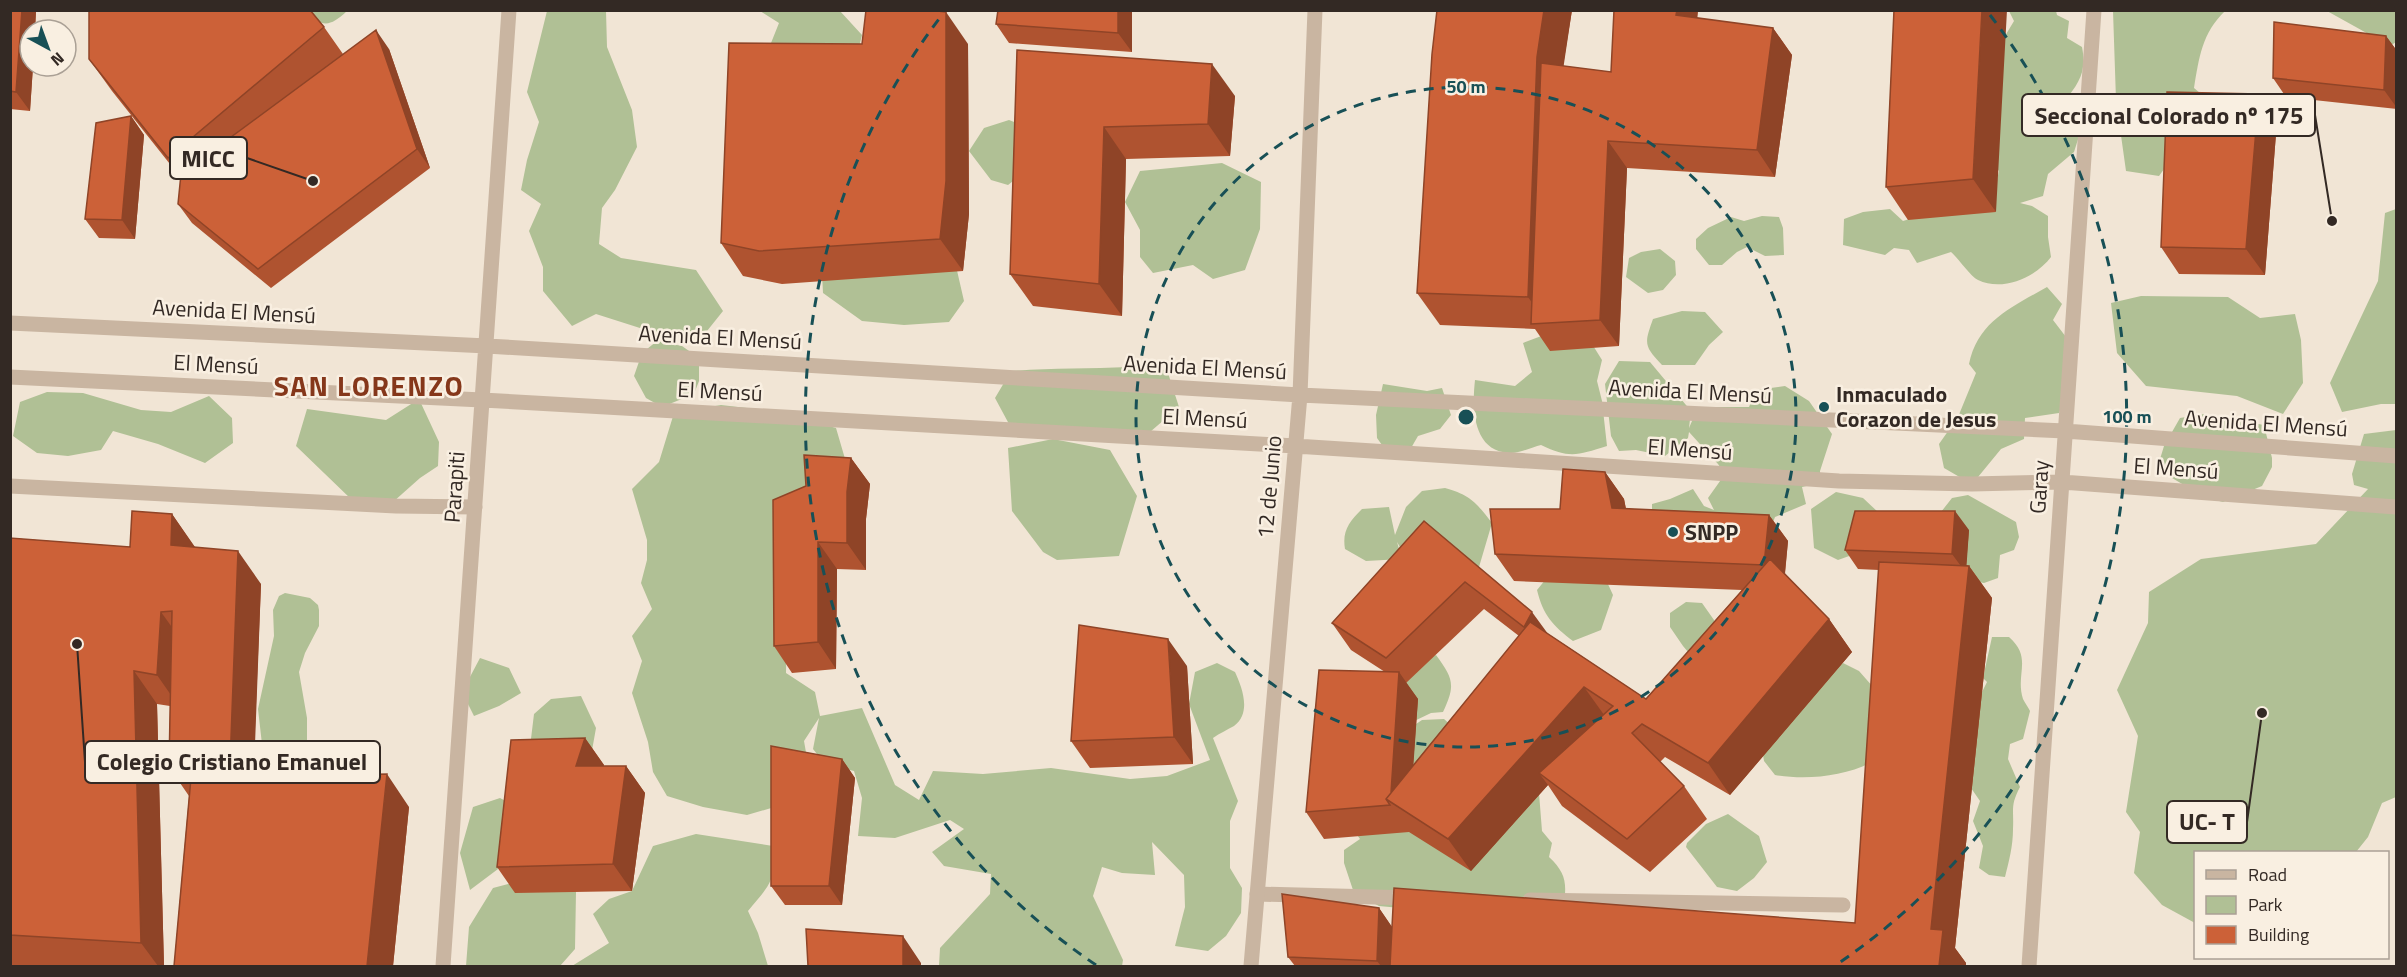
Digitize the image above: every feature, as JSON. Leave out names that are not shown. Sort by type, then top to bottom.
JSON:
[{"type":"street","name":"Parapiti","points":[[443,966],[509,10]]},
{"type":"street","name":"12 de Junio","points":[[1251,966],[1300,395],[1315,10]]},
{"type":"street","name":"Garay","points":[[2029,966],[2094,10]]},
{"type":"street","name":"Avenida El Mensú","points":[[10,323],[487,346],[1300,395],[2065,430],[2397,456]]},
{"type":"street","name":"El Mensú","points":[[10,377],[482,400],[1294,446],[1839,481],[1972,484],[2062,482],[2397,507]]},
{"type":"street","points":[[10,486],[396,506],[475,507]]},
{"type":"street","points":[[1257,894],[1428,898]]},
{"type":"street","points":[[1511,899],[1843,905]]},
{"type":"green space","points":[[304,11],[347,11],[330,23],[321,23]]},
{"type":"green space","points":[[547,11],[606,11],[607,47],[632,110],[637,147],[615,190],[602,208],[599,244],[621,258],[696,270],[723,311],[703,336],[665,336],[596,314],[572,326],[543,291],[543,267],[529,231],[541,204],[521,190],[527,160],[539,122],[527,92]]},
{"type":"green space","points":[[760,11],[840,11],[862,35],[855,63],[769,48],[779,23]]},
{"type":"green space","points":[[2009,11],[2056,11],[2057,15],[2069,21],[2067,38],[2082,47],[2083,63],[2080,77],[2064,102],[2068,117],[2080,133],[2074,152],[2048,174],[2043,196],[2020,203],[2032,206],[2048,216],[2051,257],[2037,271],[2028,276],[2018,281],[1998,284],[1975,278],[1951,252],[1917,263],[1909,250],[1894,248],[1885,255],[1843,245],[1844,219],[1863,212],[1890,209],[1903,221],[1994,193],[1999,171],[1986,156],[2002,41],[2014,21]]},
{"type":"green space","points":[[2113,11],[2225,11],[2206,37],[2194,88],[2212,103],[2159,176],[2126,171],[2116,100]]},
{"type":"green space","points":[[2327,11],[2396,11],[2396,42],[2390,46]]},
{"type":"green space","points":[[1009,120],[1024,126],[1026,171],[1008,185],[991,180],[969,151],[984,128]]},
{"type":"green space","points":[[1222,163],[1261,182],[1260,229],[1245,270],[1213,279],[1193,265],[1153,273],[1140,257],[1140,230],[1125,202],[1140,171]]},
{"type":"green space","points":[[2396,209],[2396,404],[2381,404],[2342,412],[2330,383],[2378,281],[2385,213]]},
{"type":"green space","points":[[1762,216],[1779,217],[1783,228],[1784,255],[1765,256],[1747,247],[1722,265],[1709,265],[1696,249],[1696,239],[1708,228],[1731,217],[1744,221]]},
{"type":"green space","points":[[1660,249],[1675,261],[1676,275],[1663,290],[1648,293],[1626,277],[1629,258],[1641,252]]},
{"type":"green space","points":[[953,253],[964,301],[949,322],[904,325],[862,321],[823,293],[821,255]]},
{"type":"green space","points":[[2047,287],[2062,304],[2053,320],[2066,337],[2065,398],[2059,413],[2025,418],[2024,439],[2001,449],[1978,477],[1963,479],[1944,468],[1939,444],[1958,417],[1976,373],[1969,364],[1974,349],[1988,326],[1998,317]]},
{"type":"green space","points":[[2141,296],[2228,297],[2260,318],[2295,314],[2301,340],[2303,383],[2283,414],[2237,396],[2146,386],[2117,353],[2111,303]]},
{"type":"green space","points":[[1682,311],[1705,312],[1723,332],[1709,345],[1695,365],[1662,365],[1647,344],[1653,319]]},
{"type":"green space","points":[[1552,332],[1587,336],[1602,360],[1597,381],[1602,401],[1607,446],[1574,454],[1559,452],[1541,445],[1513,453],[1497,450],[1488,445],[1477,426],[1474,403],[1475,380],[1515,386],[1532,372],[1523,343]]},
{"type":"green space","points":[[657,341],[682,346],[699,358],[699,381],[694,394],[662,407],[646,398],[634,376],[642,353]]},
{"type":"green space","points":[[1619,361],[1650,362],[1691,411],[1689,428],[1698,407],[1749,407],[1756,390],[1785,386],[1809,401],[1832,434],[1820,471],[1820,483],[1802,487],[1806,504],[1775,517],[1768,536],[1652,521],[1652,504],[1693,489],[1704,506],[1714,510],[1708,498],[1725,474],[1689,432],[1688,438],[1665,456],[1636,450],[1619,451],[1611,436],[1605,384]]},
{"type":"green space","points":[[1129,367],[1167,370],[1179,407],[1150,432],[1009,424],[995,398],[1011,371]]},
{"type":"green space","points":[[1383,384],[1427,391],[1442,388],[1451,415],[1440,429],[1418,436],[1407,455],[1392,459],[1377,438],[1376,415]]},
{"type":"green space","points":[[47,392],[83,393],[141,410],[171,412],[209,396],[232,418],[233,443],[205,463],[158,444],[113,431],[101,450],[68,456],[37,453],[13,436],[20,402]]},
{"type":"green space","points":[[419,399],[439,442],[438,466],[420,478],[393,502],[352,500],[296,446],[307,409],[386,420]]},
{"type":"green space","points":[[721,405],[780,412],[836,428],[848,469],[787,611],[786,673],[815,692],[820,716],[862,708],[895,785],[919,800],[933,771],[983,774],[1051,768],[1130,779],[1167,776],[1210,760],[1189,704],[1195,672],[1217,663],[1235,672],[1243,692],[1243,714],[1234,726],[1213,738],[1238,801],[1230,821],[1230,868],[1242,888],[1241,913],[1226,936],[1208,951],[1175,946],[1185,907],[1184,875],[1152,842],[1155,875],[1122,873],[1102,867],[1093,896],[1123,960],[1122,966],[939,966],[940,948],[990,894],[991,874],[944,866],[932,852],[964,829],[950,820],[895,838],[858,836],[862,798],[854,771],[825,764],[813,749],[819,718],[804,741],[808,764],[778,806],[747,815],[703,807],[667,796],[653,772],[648,742],[632,693],[642,661],[632,636],[652,609],[641,583],[647,560],[647,540],[632,489],[659,462],[674,413]]},
{"type":"green space","points":[[2204,414],[2264,425],[2272,467],[2262,486],[2223,502],[2204,497],[2157,469],[2164,446],[2180,418]]},
{"type":"green space","points":[[2396,430],[2396,797],[2382,803],[2368,837],[2357,851],[2194,851],[2194,922],[2162,905],[2134,873],[2140,832],[2126,812],[2138,736],[2117,690],[2148,623],[2149,592],[2201,559],[2316,544],[2368,489],[2354,485],[2352,474],[2364,434]]},
{"type":"green space","points":[[1053,439],[1110,450],[1137,496],[1119,556],[1057,560],[1043,552],[1012,511],[1008,448]]},
{"type":"green space","points":[[1445,488],[1461,493],[1472,500],[1492,523],[1479,567],[1404,554],[1397,542],[1402,559],[1366,561],[1345,549],[1348,527],[1362,509],[1389,507],[1395,535],[1406,507],[1422,491]]},
{"type":"green space","points":[[1836,492],[1863,498],[1879,513],[1852,555],[1838,560],[1814,548],[1811,509]]},
{"type":"green space","points":[[1968,495],[2016,522],[2019,537],[2014,550],[2000,555],[1998,578],[1984,583],[1963,579],[1941,512],[1952,498]]},
{"type":"green space","points":[[1559,563],[1601,569],[1613,595],[1601,630],[1573,641],[1550,619],[1542,606],[1537,590]]},
{"type":"green space","points":[[285,593],[310,598],[318,605],[319,610],[319,626],[305,653],[299,672],[307,718],[307,752],[299,767],[282,779],[257,779],[263,753],[258,709],[274,636],[273,610],[279,596]]},
{"type":"green space","points":[[1686,602],[1702,603],[1714,620],[1722,641],[1700,666],[1670,627],[1670,613]]},
{"type":"green space","points":[[1992,637],[2009,637],[2020,652],[2022,659],[2021,690],[2030,711],[2023,739],[2010,744],[2008,759],[2020,787],[2014,803],[2012,841],[2005,877],[1989,875],[1979,868],[1983,846],[1973,821],[1980,801],[1971,788],[1981,694],[1987,682],[1983,678]]},
{"type":"green space","points":[[1436,655],[1451,682],[1447,703],[1443,712],[1431,713],[1406,725],[1383,677]]},
{"type":"green space","points":[[480,658],[509,668],[521,693],[499,706],[474,716],[462,692]]},
{"type":"green space","points":[[1843,663],[1859,671],[1881,696],[1870,763],[1859,768],[1823,776],[1775,775],[1764,761],[1758,723]]},
{"type":"green space","points":[[581,696],[596,728],[591,756],[530,747],[534,714],[551,699]]},
{"type":"green space","points":[[1444,719],[1539,793],[1542,831],[1552,843],[1549,857],[1564,878],[1564,903],[1400,908],[1379,906],[1354,893],[1344,863],[1344,850],[1360,839],[1349,824],[1398,736],[1422,720]]},
{"type":"green space","points":[[500,798],[525,811],[502,866],[470,890],[460,853],[473,807]]},
{"type":"green space","points":[[1728,814],[1759,836],[1767,862],[1754,878],[1737,891],[1717,887],[1686,847],[1687,843],[1706,824]]},
{"type":"green space","points":[[696,834],[773,846],[774,867],[770,882],[748,911],[758,933],[768,966],[572,966],[609,943],[593,914],[609,899],[632,891],[653,846]]},
{"type":"green space","points":[[547,874],[576,892],[575,949],[560,966],[466,966],[469,927],[493,888]]},
{"type":"building","points":[[10,10],[22,10],[21,18],[18,18],[16,92],[10,91]]},
{"type":"building","points":[[91,10],[310,10],[324,27],[168,158],[89,59],[89,12]]},
{"type":"building","points":[[866,10],[946,12],[946,181],[940,239],[759,251],[721,243],[729,43],[862,44]]},
{"type":"building","points":[[998,10],[1118,10],[1118,33],[996,24]]},
{"type":"building","points":[[1437,10],[1544,10],[1537,57],[1528,297],[1417,293],[1432,54]]},
{"type":"building","points":[[1614,10],[1677,10],[1676,15],[1773,28],[1757,150],[1608,141],[1600,320],[1531,324],[1541,63],[1611,72]]},
{"type":"building","points":[[1894,10],[1982,10],[1973,179],[1886,187]]},
{"type":"building","points":[[2274,22],[2386,36],[2384,90],[2273,78]]},
{"type":"building","points":[[376,30],[417,149],[258,269],[178,204],[181,174]]},
{"type":"building","points":[[1017,50],[1212,64],[1208,124],[1104,127],[1099,284],[1010,274]]},
{"type":"building","points":[[2167,92],[2259,94],[2246,249],[2161,247]]},
{"type":"building","points":[[131,116],[122,220],[85,219],[96,123]]},
{"type":"building","points":[[804,455],[851,458],[847,492],[847,543],[818,542],[818,642],[774,646],[773,500],[806,486]]},
{"type":"building","points":[[1563,469],[1605,472],[1612,508],[1769,515],[1764,565],[1495,554],[1490,509],[1560,509]]},
{"type":"building","points":[[132,511],[172,514],[171,545],[238,551],[230,765],[169,767],[172,611],[161,612],[157,675],[134,671],[141,943],[10,935],[10,538],[130,547]]},
{"type":"building","points":[[1855,511],[1955,511],[1952,554],[1845,550]]},
{"type":"building","points":[[1424,521],[1532,612],[1524,627],[1465,582],[1386,658],[1332,623]]},
{"type":"building","points":[[1770,559],[1829,619],[1708,763],[1642,724],[1632,733],[1684,786],[1627,839],[1539,773],[1613,706],[1584,687],[1448,839],[1386,799],[1530,622],[1646,699]]},
{"type":"building","points":[[1879,562],[1969,566],[1931,929],[1943,930],[1939,966],[1390,966],[1394,888],[1855,923]]},
{"type":"building","points":[[1079,625],[1168,639],[1174,737],[1071,741]]},
{"type":"building","points":[[1319,670],[1399,672],[1391,793],[1386,799],[1390,805],[1306,812]]},
{"type":"building","points":[[585,738],[576,766],[626,766],[613,864],[497,867],[511,740]]},
{"type":"building","points":[[771,746],[842,759],[829,886],[771,886]]},
{"type":"building","points":[[387,774],[367,966],[174,966],[191,778]]},
{"type":"building","points":[[1282,894],[1379,908],[1377,961],[1288,957]]},
{"type":"building","points":[[806,929],[903,936],[903,966],[808,966]]},
{"type":"place","name":"MICC","points":[[313,181]]},
{"type":"place","name":"Seccional Colorado nº 175","points":[[2332,221]]},
{"type":"place","name":"Inmaculado Corazon de Jesus","points":[[1824,407]]},
{"type":"place","name":"SNPP","points":[[1673,532]]},
{"type":"place","name":"Colegio Cristiano Emanuel","points":[[77,644]]},
{"type":"place","name":"UC- T","points":[[2262,713]]},
{"type":"district","name":"SAN LORENZO","points":[[369,386]]}]
